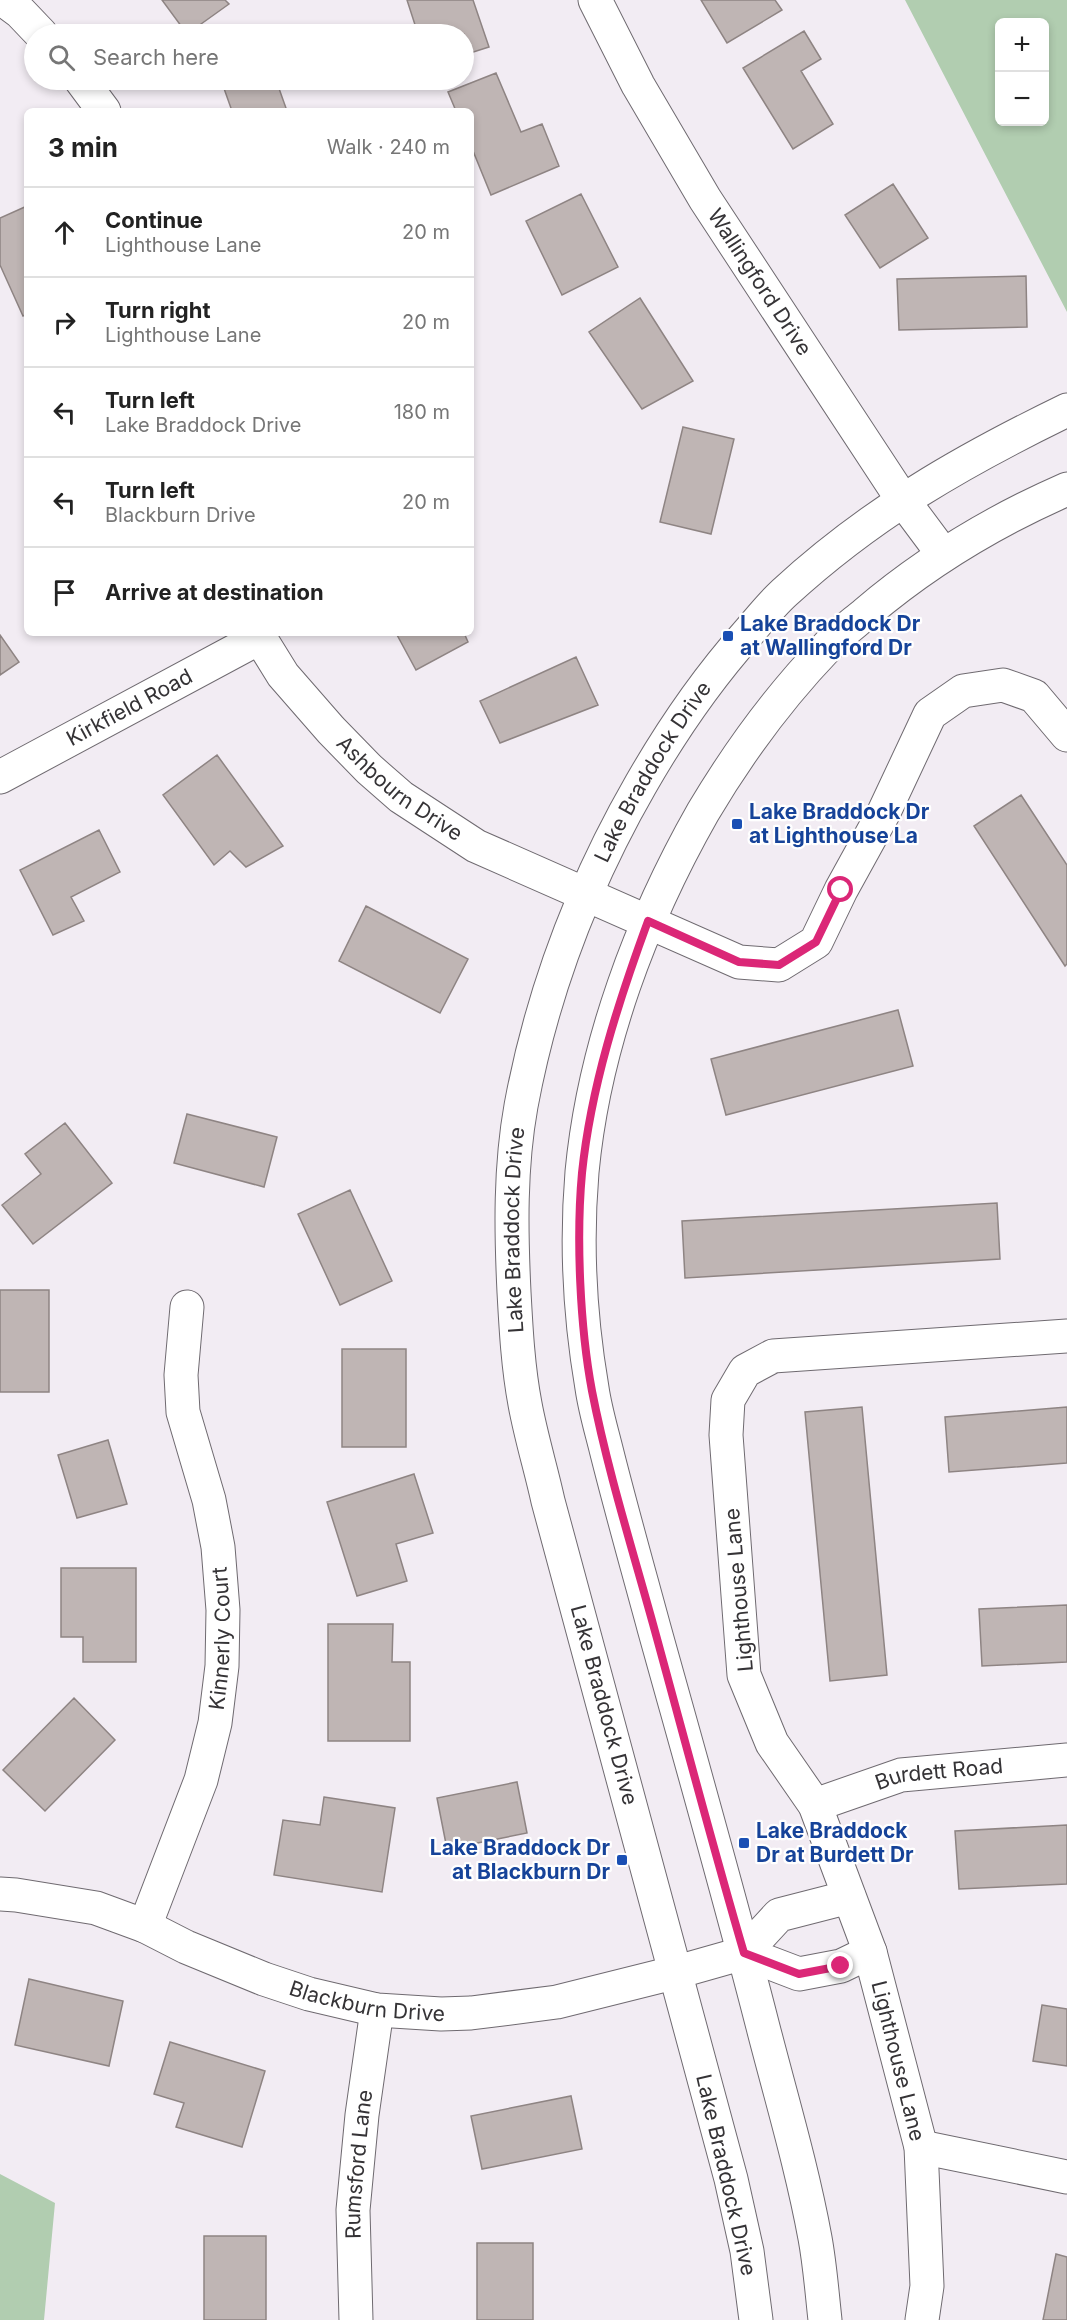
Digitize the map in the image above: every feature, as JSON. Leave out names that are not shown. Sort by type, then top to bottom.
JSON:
[{"type":"street","points":[[4,0],[31,24]]},
{"type":"street","name":"Wallingford Drive","points":[[595,0],[638,85],[705,199],[902,499],[943,554]]},
{"type":"street","points":[[88,90],[102,108]]},
{"type":"street","name":"Lake Braddock Drive","points":[[756,2320],[747,2251],[731,2180],[677,1972],[548,1501],[525,1403],[516,1331],[512,1224],[513,1170],[521,1107],[554,981],[585,893],[626,810],[667,740],[721,664],[781,595],[844,542],[902,499],[990,447],[1067,410]]},
{"type":"street","points":[[825,2320],[815,2240],[798,2163],[744,1953],[615,1484],[592,1391],[584,1325],[580,1244],[582,1176],[589,1119],[614,1021],[648,921],[686,842],[724,777],[775,706],[829,644],[887,595],[943,554],[1034,503],[1067,489]]},
{"type":"street","name":"Ashbourn Drive","points":[[258,636],[283,675],[331,730],[369,770],[401,796],[476,846],[585,893]]},
{"type":"street","name":"Kirkfield Road","points":[[0,777],[258,636]]},
{"type":"street","points":[[585,893],[739,962],[779,965],[816,942],[841,890],[884,812],[930,714],[963,691],[1004,685],[1034,696],[1067,735]]},
{"type":"street","name":"Kinnerly Court","points":[[145,1926],[201,1780],[215,1723],[222,1666],[224,1610],[218,1547],[209,1500],[183,1413],[181,1375],[187,1307]]},
{"type":"street","name":"Lighthouse Lane","points":[[922,2320],[927,2286],[921,2147],[870,1952],[814,1805],[772,1743],[744,1675],[726,1435],[728,1400],[745,1371],[773,1356],[1067,1336]]},
{"type":"street","name":"Burdett Road","points":[[814,1805],[902,1775],[1067,1760]]},
{"type":"street","name":"Blackburn Drive","points":[[0,1894],[96,1908],[145,1926],[186,1947],[264,1979],[309,1994],[376,2010],[441,2014],[471,2013],[557,2002],[744,1953]]},
{"type":"street","points":[[744,1953],[779,1915],[849,1897]]},
{"type":"street","points":[[744,1953],[799,1974],[841,1966],[870,1952]]},
{"type":"street","name":"Rumsford Lane","points":[[356,2320],[353,2210],[362,2115],[376,2010]]},
{"type":"street","points":[[921,2147],[1067,2177]]},
{"type":"green space","points":[[905,0],[1067,0],[1067,312]]},
{"type":"green space","points":[[0,2174],[55,2203],[44,2320],[0,2320]]},
{"type":"building","points":[[162,0],[225,0],[229,4],[201,24],[180,24]]},
{"type":"building","points":[[407,0],[473,0],[489,47],[474,52],[474,24],[415,24]]},
{"type":"building","points":[[701,0],[775,0],[782,10],[727,43]]},
{"type":"building","points":[[804,31],[821,59],[801,71],[833,124],[793,149],[743,68]]},
{"type":"building","points":[[496,73],[521,132],[542,124],[559,166],[491,195],[474,153],[474,108],[455,108],[448,92],[474,90],[474,82]]},
{"type":"building","points":[[225,90],[280,90],[286,108],[231,108]]},
{"type":"building","points":[[893,184],[928,238],[880,268],[845,215]]},
{"type":"building","points":[[581,194],[618,267],[562,295],[526,221]]},
{"type":"building","points":[[24,207],[23,316],[0,265],[0,218]]},
{"type":"building","points":[[1026,276],[1027,327],[899,330],[897,279]]},
{"type":"building","points":[[640,298],[693,381],[642,409],[589,332]]},
{"type":"building","points":[[683,427],[734,439],[711,534],[660,522]]},
{"type":"building","points":[[0,635],[19,662],[0,675]]},
{"type":"building","points":[[398,636],[465,636],[468,642],[416,670]]},
{"type":"building","points":[[576,657],[598,705],[500,743],[480,701]]},
{"type":"building","points":[[217,755],[283,846],[246,867],[230,851],[214,865],[163,795]]},
{"type":"building","points":[[1021,795],[1067,865],[1067,964],[1065,966],[974,826]]},
{"type":"building","points":[[99,830],[120,872],[71,897],[84,921],[53,935],[20,870]]},
{"type":"building","points":[[366,906],[468,959],[440,1013],[339,961]]},
{"type":"building","points":[[898,1010],[913,1066],[726,1115],[711,1059]]},
{"type":"building","points":[[187,1114],[277,1137],[264,1187],[174,1163]]},
{"type":"building","points":[[65,1123],[112,1183],[33,1244],[2,1205],[41,1174],[25,1154]]},
{"type":"building","points":[[350,1190],[392,1281],[340,1305],[298,1214]]},
{"type":"building","points":[[997,1203],[1000,1259],[685,1278],[682,1221]]},
{"type":"building","points":[[0,1290],[49,1290],[49,1392],[0,1392]]},
{"type":"building","points":[[342,1349],[406,1349],[406,1447],[342,1447]]},
{"type":"building","points":[[862,1407],[887,1675],[830,1681],[805,1412]]},
{"type":"building","points":[[1067,1407],[1067,1463],[949,1472],[945,1417]]},
{"type":"building","points":[[108,1440],[127,1504],[77,1518],[58,1455]]},
{"type":"building","points":[[414,1474],[433,1533],[396,1544],[407,1581],[357,1596],[327,1502]]},
{"type":"building","points":[[61,1568],[136,1568],[136,1662],[83,1662],[83,1637],[61,1637]]},
{"type":"building","points":[[1067,1605],[1067,1662],[982,1666],[979,1609]]},
{"type":"building","points":[[328,1624],[393,1624],[392,1662],[410,1662],[410,1741],[328,1741]]},
{"type":"building","points":[[74,1698],[115,1740],[45,1811],[3,1770]]},
{"type":"building","points":[[517,1782],[527,1833],[447,1849],[437,1798]]},
{"type":"building","points":[[324,1797],[395,1808],[382,1892],[274,1875],[283,1820],[320,1825]]},
{"type":"building","points":[[1067,1825],[1067,1884],[959,1889],[955,1831]]},
{"type":"building","points":[[29,1979],[123,2001],[109,2066],[15,2045]]},
{"type":"building","points":[[1042,2005],[1067,2009],[1067,2066],[1033,2061]]},
{"type":"building","points":[[170,2042],[265,2071],[242,2147],[176,2127],[184,2103],[154,2094]]},
{"type":"building","points":[[571,2096],[582,2149],[482,2169],[471,2116]]},
{"type":"building","points":[[204,2236],[266,2236],[266,2320],[204,2320]]},
{"type":"building","points":[[477,2243],[533,2243],[533,2320],[477,2320]]},
{"type":"building","points":[[1056,2254],[1067,2257],[1067,2320],[1043,2320]]},
{"type":"place","name":"Lake Braddock Dr at Wallingford Dr","points":[[728,636]]},
{"type":"place","name":"Lake Braddock Dr at Lighthouse La","points":[[737,824]]},
{"type":"place","name":"Lake Braddock Dr at Burdett Dr","points":[[744,1843]]},
{"type":"place","name":"Lake Braddock Dr at Blackburn Dr","points":[[622,1860]]},
{"type":"route","points":[[841,890],[816,942],[779,965],[739,962],[648,921],[602,1061],[589,1119],[582,1176],[580,1244],[584,1325],[592,1391],[615,1484],[744,1953],[799,1974],[841,1966]]}]
